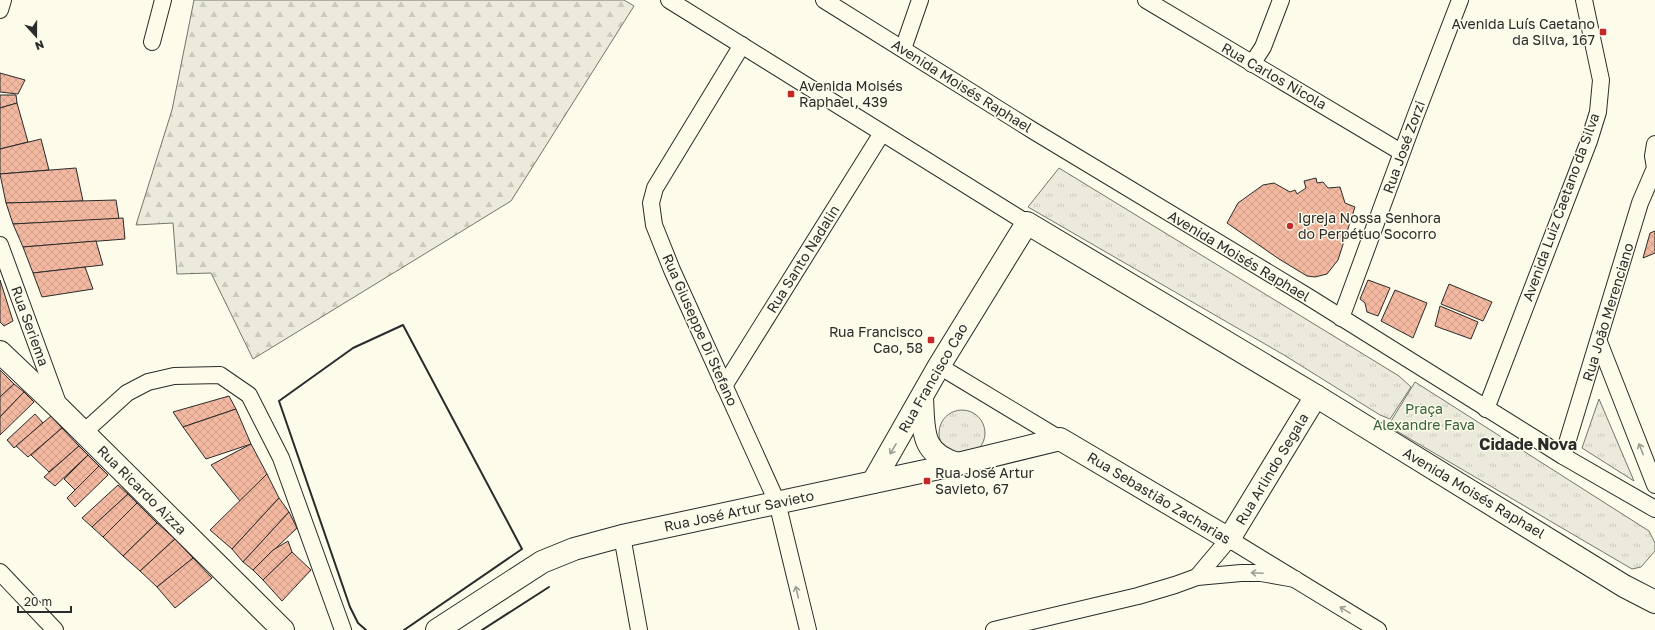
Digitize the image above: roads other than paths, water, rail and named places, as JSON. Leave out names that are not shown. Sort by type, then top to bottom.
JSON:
[{"type":"street","points":[[0,10],[3,0]]},
{"type":"street","points":[[152,42],[163,0]]},
{"type":"street","name":"Avenida Moisés Raphael","points":[[669,0],[742,44],[1027,223],[1316,396],[1624,586],[1655,602]]},
{"type":"street","name":"Avenida Moisés Raphael","points":[[824,0],[1032,130],[1341,318],[1486,409],[1563,456],[1655,509]]},
{"type":"street","points":[[903,48],[920,0]]},
{"type":"street","name":"Rua Carlos Nicola","points":[[1146,0],[1401,152]]},
{"type":"street","points":[[1252,64],[1263,47],[1281,0]]},
{"type":"street","name":"Rua José Zorzi","points":[[1341,318],[1401,152],[1460,0]]},
{"type":"street","name":"Avenida Luiz Caetano da Silva","points":[[1486,409],[1589,141],[1598,112],[1601,80],[1584,0]]},
{"type":"street","name":"Rua Giuseppe Di Stefano","points":[[742,44],[655,188],[651,203],[654,225],[724,386],[777,502],[808,630]]},
{"type":"street","name":"Rua Santo Nadalin","points":[[724,386],[882,133]]},
{"type":"street","name":"Rua João Merenciano","points":[[1563,456],[1599,342],[1640,203],[1655,168],[1653,156],[1655,144]]},
{"type":"street","name":"Rua Francisco Cao","points":[[873,482],[939,366],[1027,223]]},
{"type":"street","name":"Rua Seriema","points":[[0,245],[60,408]]},
{"type":"street","points":[[1599,342],[1655,485]]},
{"type":"street","name":"Rua Ricardo Aizza","points":[[0,352],[60,408],[282,630]]},
{"type":"street","name":"Rua Sebastião Zacharias","points":[[939,366],[1378,630]]},
{"type":"street","points":[[84,432],[126,393],[148,382],[174,376],[220,375],[249,396],[281,458],[343,630]]},
{"type":"street","name":"Rua Arlindo Segala","points":[[1197,577],[1230,540],[1316,396]]},
{"type":"street","points":[[922,398],[924,428],[930,448],[945,460],[958,464]]},
{"type":"street","name":"Rua José Artur Savieto","points":[[437,630],[542,562],[574,549],[622,536],[958,464],[1060,439]]},
{"type":"street","points":[[622,536],[639,630]]},
{"type":"street","points":[[0,572],[55,630]]},
{"type":"street","points":[[994,630],[1138,596],[1197,577],[1241,573],[1261,573],[1295,579]]},
{"type":"place","name":"Avenida Luís Caetano da Silva, 167","points":[[1603,32]]},
{"type":"place","name":"Avenida Moisés Raphael, 439","points":[[791,94]]},
{"type":"place","name":"Igreja Nossa Senhora do Perpétuo Socorro","points":[[1290,226]]},
{"type":"place","name":"Rua Francisco Cao, 58","points":[[931,340]]},
{"type":"place","name":"Rua José Artur Savieto, 67","points":[[927,481]]},
{"type":"district","name":"Cidade Nova","points":[[1528,444]]},
{"type":"park label","name":"Praça Alexandre Fava","points":[[1424,418]]}]
